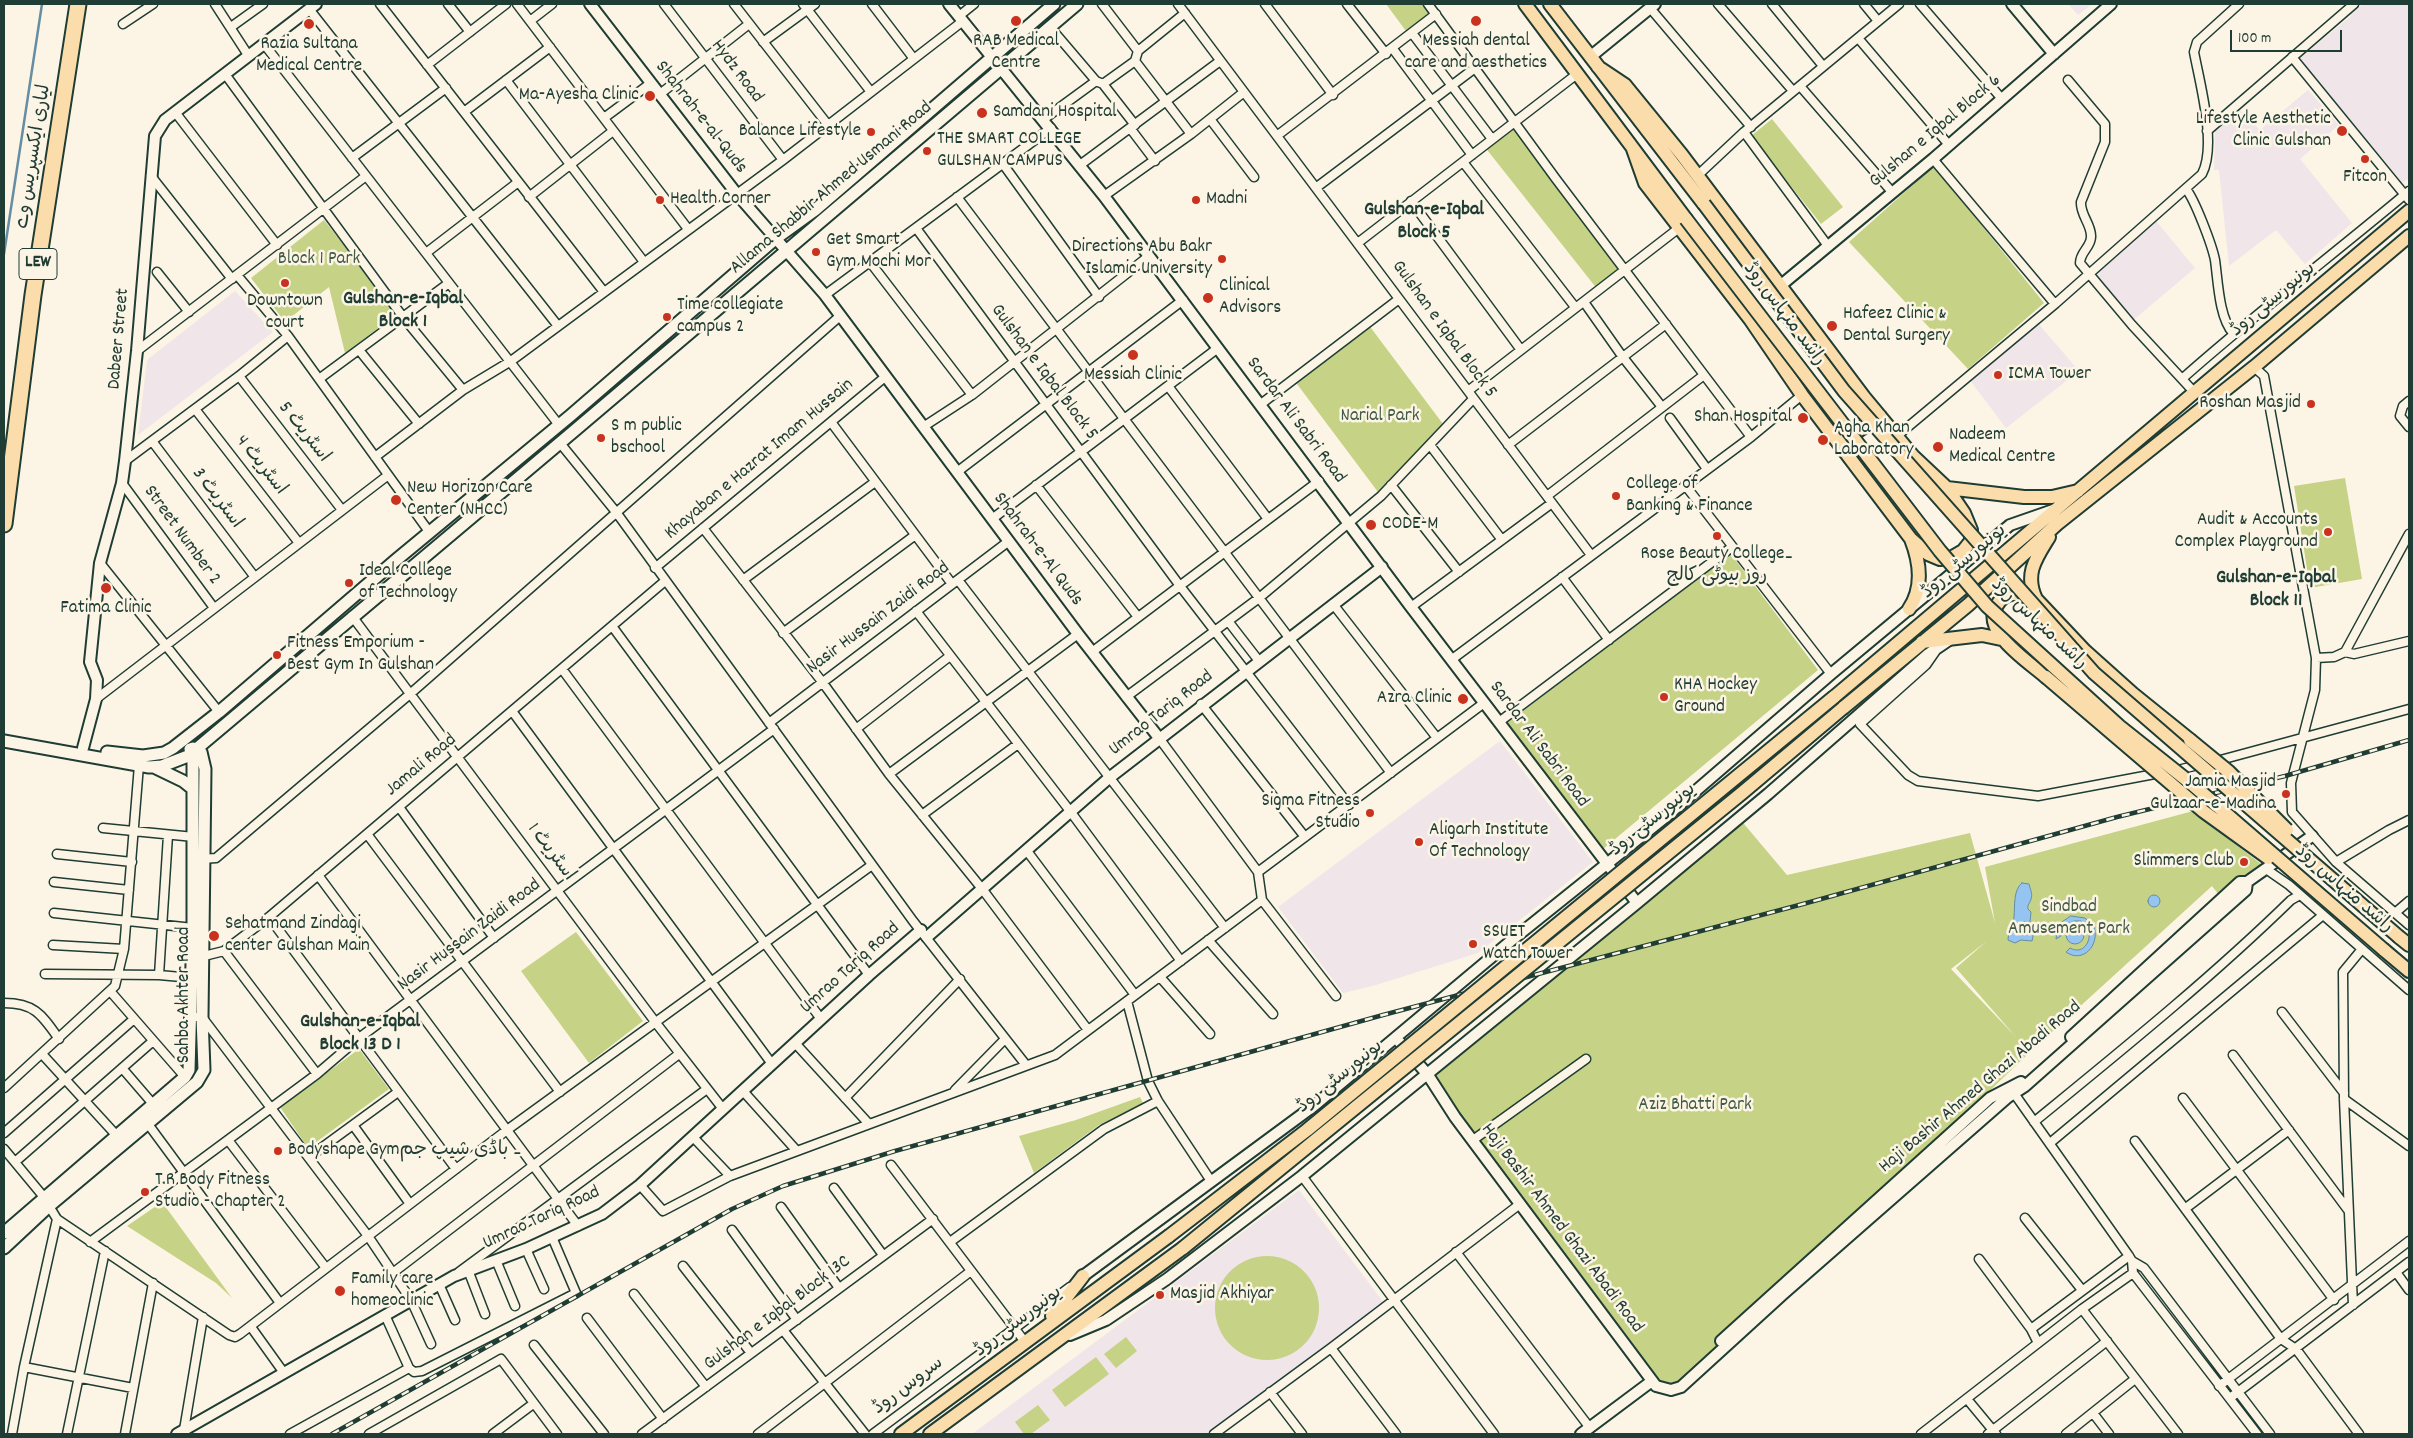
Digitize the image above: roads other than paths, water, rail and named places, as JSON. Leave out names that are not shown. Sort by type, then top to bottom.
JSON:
[{"type":"highway","name":"لیاری ایکسپریس وے","points":[[4,524],[32,303],[78,4]]},
{"type":"main road","name":"Allama Shabbir Ahmed Usmani Road","points":[[173,748],[219,712],[776,239],[815,210],[1054,4]]},
{"type":"main road","name":"Allama Shabbir Ahmed Usmani Road","points":[[154,767],[180,760],[194,750],[560,444],[1077,4]]},
{"type":"main road","name":"راشد منہاس روڈ","points":[[1526,4],[1633,149],[1682,224],[1940,551],[1987,606],[2118,726],[2200,791],[2409,971]]},
{"type":"main road","name":"راشد منہاس روڈ","points":[[1550,4],[1704,204],[1844,391],[2088,666],[2409,945]]},
{"type":"main road","points":[[1594,62],[1625,85],[1698,176],[1840,367],[1914,456],[1947,488],[1964,513],[1972,530],[1971,542],[1963,551],[1951,558],[1940,559],[1928,554],[1911,539],[1802,395],[1682,224]]},
{"type":"main road","name":"یونیورسٹی روڈ","points":[[901,1434],[1169,1236],[1307,1130],[2084,489],[2194,392],[2409,211]]},
{"type":"main road","name":"یونیورسٹی روڈ","points":[[930,1434],[1183,1248],[1354,1111],[1968,605],[2057,524],[2254,367],[2409,236]]},
{"type":"main road","points":[[1839,443],[1880,416]]},
{"type":"main road","points":[[1947,488],[2024,497],[2052,497],[2084,489]]},
{"type":"main road","points":[[2057,524],[2030,571],[2032,591],[2036,599],[2085,651],[2132,694],[2190,740],[2242,785],[2321,868]]},
{"type":"main road","points":[[1909,609],[1916,598],[1919,585],[1919,565],[1911,539]]},
{"type":"main road","points":[[2001,639],[1995,619],[1998,603],[2008,594],[2018,594],[2036,599]]},
{"type":"main road","points":[[1947,641],[1968,605]]},
{"type":"main road","points":[[1922,642],[1947,641],[1982,635],[2001,639],[2203,811],[2266,856],[2294,872]]},
{"type":"main road","name":"Sahba Akhter Road","points":[[4,1248],[46,1201],[185,1077],[190,1070],[197,1017],[199,859],[194,837],[193,789],[194,750],[197,729]]},
{"type":"main road","points":[[4,734],[143,756],[164,753],[173,748],[194,750]]},
{"type":"main road","points":[[4,741],[139,766],[154,767],[183,781],[193,789]]},
{"type":"main road","name":"Sahba Akhter Road","points":[[4,1233],[148,1124],[197,1082],[204,1070],[192,978],[197,957],[193,928],[205,770],[203,754],[194,750]]},
{"type":"main road","points":[[1041,1330],[1084,1276]]},
{"type":"street","points":[[123,24],[153,4]]},
{"type":"street","points":[[215,4],[248,55]]},
{"type":"street","points":[[231,27],[263,4]]},
{"type":"street","points":[[380,4],[517,183],[604,292]]},
{"type":"street","points":[[448,4],[470,32]]},
{"type":"street","points":[[427,65],[506,4]]},
{"type":"street","points":[[517,4],[688,229]]},
{"type":"street","points":[[530,21],[552,4]]},
{"type":"street","name":"Shahrah-e-al-Quds","points":[[590,4],[736,193],[787,250]]},
{"type":"street","name":"Hydz Road","points":[[664,4],[783,160]]},
{"type":"street","points":[[734,4],[828,125]]},
{"type":"street","points":[[763,42],[805,7],[815,4]]},
{"type":"street","points":[[872,4],[914,59]]},
{"type":"street","name":"Sardar Ali Sabri Road","points":[[949,4],[1104,196],[1319,481],[1411,607],[1637,903]]},
{"type":"street","points":[[375,457],[463,390],[511,361],[783,160],[914,59],[961,18],[974,4]]},
{"type":"street","points":[[1102,4],[1138,51]]},
{"type":"street","points":[[1265,4],[1333,95]]},
{"type":"street","points":[[1347,4],[1386,54]]},
{"type":"street","points":[[1428,4],[1514,122],[1751,437]]},
{"type":"street","points":[[1718,4],[1793,91]]},
{"type":"street","points":[[1772,4],[1823,66]]},
{"type":"street","points":[[1864,4],[1878,21]]},
{"type":"street","points":[[1698,176],[1793,91],[1899,4]]},
{"type":"street","points":[[1920,4],[2002,99]]},
{"type":"street","points":[[2012,4],[2054,54]]},
{"type":"street","name":"Gulshan e Iqbal Block 6","points":[[1780,286],[1933,159],[2111,4]]},
{"type":"street","points":[[1897,436],[2055,304],[2202,174],[2205,167],[2207,131],[2194,52],[2197,42],[2239,4]]},
{"type":"street","points":[[2207,131],[2354,4]]},
{"type":"street","points":[[1594,62],[1650,6],[1748,130],[1828,246]]},
{"type":"street","points":[[312,7],[398,123],[558,326]]},
{"type":"street","name":"Dabeer Street","points":[[83,748],[96,699],[97,680],[90,662],[100,563],[122,483],[125,461],[137,351],[155,136],[165,120],[312,7]]},
{"type":"street","points":[[805,7],[872,92]]},
{"type":"street","points":[[1044,120],[1099,82],[1135,61],[1138,51],[1182,7]]},
{"type":"street","name":"Gulshan e Iqbal Block 5","points":[[1182,7],[1220,61],[1359,242],[1473,399],[1592,555]]},
{"type":"street","points":[[1278,135],[1333,95],[1436,14]]},
{"type":"street","points":[[660,94],[749,24]]},
{"type":"street","points":[[1050,27],[1099,82],[1155,161]]},
{"type":"street","points":[[1412,33],[1492,139]]},
{"type":"street","points":[[1858,38],[1949,145]]},
{"type":"street","points":[[264,44],[559,425]]},
{"type":"street","points":[[464,112],[550,47]]},
{"type":"street","points":[[1393,48],[1472,154]]},
{"type":"street","points":[[2183,378],[2233,333],[2408,195],[2292,58]]},
{"type":"street","points":[[1135,61],[1191,134]]},
{"type":"street","points":[[1080,165],[1168,102],[1220,61]]},
{"type":"street","points":[[1317,187],[1475,68]]},
{"type":"street","points":[[224,74],[322,210],[403,317],[463,390]]},
{"type":"street","points":[[1359,242],[1577,74]]},
{"type":"street","points":[[506,80],[644,262]]},
{"type":"street","points":[[2068,80],[2101,118],[2106,132],[2082,202],[2081,208],[2092,234],[2090,244],[2081,255],[2080,262],[2132,325],[2194,392]]},
{"type":"street","points":[[604,118],[651,83]]},
{"type":"street","points":[[1800,86],[1892,192]]},
{"type":"street","points":[[352,158],[446,88]]},
{"type":"street","points":[[1104,196],[1155,161],[1244,92]]},
{"type":"street","points":[[175,112],[277,245]]},
{"type":"street","points":[[1210,119],[1254,177]]},
{"type":"street","points":[[825,295],[1051,128]]},
{"type":"street","points":[[529,197],[614,131]]},
{"type":"street","points":[[1933,159],[2055,304]]},
{"type":"street","points":[[1462,162],[1575,307]]},
{"type":"street","points":[[1003,164],[1099,297]]},
{"type":"street","points":[[151,176],[235,277],[288,336],[387,476],[430,532]]},
{"type":"street","points":[[137,351],[366,176]]},
{"type":"street","points":[[426,253],[517,183]]},
{"type":"street","points":[[2186,189],[2193,200],[2214,257],[2225,322],[2233,333]]},
{"type":"street","points":[[957,197],[1391,773]]},
{"type":"street","points":[[1411,201],[1521,350]]},
{"type":"street","points":[[1468,391],[1682,224]]},
{"type":"street","name":"Gulshan e Iqbal Block 5","points":[[916,228],[1180,586],[1216,630],[1348,805]]},
{"type":"street","name":"Shahrah-e-Al Quds","points":[[787,250],[825,295],[1258,872]]},
{"type":"street","points":[[923,427],[972,395],[1149,256]]},
{"type":"street","points":[[870,262],[972,395]]},
{"type":"street","points":[[157,272],[189,312]]},
{"type":"street","points":[[319,379],[449,283]]},
{"type":"street","points":[[1261,404],[1399,299]]},
{"type":"street","points":[[957,472],[1183,300]]},
{"type":"street","points":[[1584,302],[1622,356],[1662,407]]},
{"type":"street","points":[[199,859],[216,858],[410,694],[840,316]]},
{"type":"street","points":[[1508,445],[1666,324]]},
{"type":"street","points":[[125,461],[239,376],[288,336]]},
{"type":"street","points":[[992,518],[1218,348]]},
{"type":"street","points":[[359,350],[419,424]]},
{"type":"street","points":[[2254,367],[2264,376],[2316,658],[2315,690],[2301,738],[2291,783],[2290,807],[2296,817],[2336,862],[2409,925]]},
{"type":"street","points":[[1547,496],[1704,375]]},
{"type":"street","name":"اسٹریٹ 5","points":[[239,376],[342,510]]},
{"type":"street","name":"Khayaban e Hazrat Imam Hussain","points":[[655,568],[885,377]]},
{"type":"street","points":[[1168,386],[1268,519]]},
{"type":"street","points":[[1451,660],[1751,437],[1802,395]]},
{"type":"street","points":[[1126,697],[1259,598],[1350,523],[1391,485],[1473,399]]},
{"type":"street","points":[[2409,401],[2402,406],[2400,416],[2409,427]]},
{"type":"street","name":"اسٹریٹ 4","points":[[195,409],[299,543]]},
{"type":"street","points":[[1670,418],[1707,469]]},
{"type":"street","points":[[831,422],[914,536],[955,582],[1028,671],[1225,928]]},
{"type":"street","name":"اسٹریٹ 3","points":[[152,441],[254,576]]},
{"type":"street","points":[[560,444],[616,512],[872,865],[1004,1039],[1026,1064]]},
{"type":"street","points":[[1430,445],[1502,540]]},
{"type":"street","points":[[96,699],[254,576],[387,476]]},
{"type":"street","points":[[1092,652],[1319,481]]},
{"type":"street","points":[[743,580],[875,482]]},
{"type":"street","name":"Street Number 2","points":[[122,483],[214,608]]},
{"type":"street","points":[[1036,485],[1138,617]]},
{"type":"street","points":[[1391,485],[1460,572]]},
{"type":"street","points":[[1685,485],[1831,674]]},
{"type":"street","points":[[1411,607],[1552,503]]},
{"type":"street","points":[[1084,1276],[1211,1180],[1315,1105],[1669,814],[1831,674],[2010,525],[2062,507]]},
{"type":"street","points":[[703,528],[823,683],[889,774],[983,890],[1088,1030]]},
{"type":"street","points":[[2316,658],[2334,657],[2344,652],[2409,534]]},
{"type":"street","points":[[783,633],[914,536]]},
{"type":"street","name":"Nasir Hussain Zaidi Road","points":[[90,1242],[318,1074],[359,1038],[717,771],[823,683],[1009,541]]},
{"type":"street","points":[[1499,722],[1732,547]]},
{"type":"street","points":[[100,563],[167,644],[219,712]]},
{"type":"street","name":"Umrao Tariq Road","points":[[180,1432],[454,1276],[526,1249],[602,1214],[640,1185],[869,975],[983,890],[1070,811],[1159,738],[1382,567]]},
{"type":"street","points":[[1562,577],[1609,640]]},
{"type":"street","name":"Jamali Road","points":[[197,957],[224,951],[269,917],[665,581]]},
{"type":"street","points":[[1333,604],[1438,738]]},
{"type":"street","points":[[916,612],[1070,811],[1181,961]]},
{"type":"street","name":"اسٹریٹ 1","points":[[352,616],[456,758],[723,1109]]},
{"type":"street","points":[[1228,621],[1259,661]]},
{"type":"street","points":[[612,626],[869,975]]},
{"type":"street","points":[[889,774],[1078,634]]},
{"type":"street","points":[[1056,1341],[1106,1320],[1167,1279],[1302,1176],[1428,1075],[1858,721],[1947,641]]},
{"type":"street","points":[[2344,652],[2354,654],[2409,641]]},
{"type":"street","points":[[856,729],[950,656]]},
{"type":"street","points":[[562,669],[821,1019]]},
{"type":"street","points":[[1336,996],[1262,900],[1258,872],[1484,703]]},
{"type":"street","points":[[1202,704],[1305,837]]},
{"type":"street","points":[[1858,721],[1908,775],[1918,781],[2038,796],[2182,770],[2409,709]]},
{"type":"street","points":[[512,711],[772,1064]]},
{"type":"street","points":[[922,815],[1018,744]]},
{"type":"street","points":[[4,1088],[115,986],[124,949],[139,766]]},
{"type":"street","points":[[398,807],[494,938]]},
{"type":"street","points":[[2336,862],[2409,820]]},
{"type":"street","points":[[103,828],[194,837]]},
{"type":"street","points":[[368,834],[560,1092]]},
{"type":"street","points":[[159,975],[168,835]]},
{"type":"street","name":"Haji Bashir Ahmed Ghazi Abadi Road","points":[[1396,1038],[1428,1075],[1473,1140],[1652,1381],[1656,1386],[1671,1390],[1681,1387],[1783,1294],[2013,1091],[2246,890],[2247,882],[2312,836]]},
{"type":"street","points":[[1027,850],[1135,996]]},
{"type":"street","points":[[57,854],[132,862]]},
{"type":"street","points":[[4,1149],[58,1219],[203,1317],[235,1336],[251,1327],[507,1130],[872,865]]},
{"type":"street","points":[[2266,869],[2300,895],[2409,990]]},
{"type":"street","points":[[318,876],[578,1226]]},
{"type":"street","points":[[54,882],[129,890]]},
{"type":"street","points":[[2034,1122],[2158,1021],[2218,969],[2291,900],[2300,895]]},
{"type":"street","points":[[640,1185],[663,1212],[730,1176],[1026,1064],[1055,1055],[1262,900]]},
{"type":"street","points":[[2394,913],[2409,901]]},
{"type":"street","points":[[54,913],[193,928]]},
{"type":"street","points":[[2050,1143],[2323,915]]},
{"type":"street","points":[[269,917],[456,1169]]},
{"type":"street","points":[[1208,940],[1273,1014]]},
{"type":"street","points":[[53,946],[124,949]]},
{"type":"street","points":[[2353,1306],[2350,1287],[2344,1096],[2343,972],[2362,949]]},
{"type":"street","points":[[224,951],[318,1074]]},
{"type":"street","points":[[45,974],[159,975],[192,978]]},
{"type":"street","points":[[1160,977],[1210,1034]]},
{"type":"street","points":[[845,1098],[960,979]]},
{"type":"street","points":[[110,991],[185,1077]]},
{"type":"street","points":[[1127,1001],[1148,1081],[1158,1101],[1211,1180]]},
{"type":"street","points":[[4,1003],[30,1006],[42,1016],[59,1039]]},
{"type":"street","points":[[2282,1012],[2344,1096],[2409,1146]]},
{"type":"street","points":[[197,1017],[272,1107],[394,1272],[411,1300],[431,1344]]},
{"type":"street","points":[[4,1133],[134,1018]]},
{"type":"street","points":[[953,1092],[1004,1039]]},
{"type":"street","points":[[15,1162],[153,1041]]},
{"type":"street","points":[[795,1043],[869,1124]]},
{"type":"street","points":[[42,1054],[117,1136]]},
{"type":"street","points":[[394,1272],[680,1054]]},
{"type":"street","points":[[2233,1055],[2349,1211]]},
{"type":"street","points":[[1473,1140],[1586,1059]]},
{"type":"street","points":[[122,1068],[153,1104]]},
{"type":"street","points":[[454,1276],[707,1090]]},
{"type":"street","points":[[743,1091],[796,1150]]},
{"type":"street","points":[[2013,1091],[2018,1102],[2050,1143],[2130,1259],[2133,1273],[2257,1434]]},
{"type":"street","points":[[309,1157],[398,1092]]},
{"type":"street","points":[[2183,1098],[2334,1300]]},
{"type":"street","points":[[950,1242],[1104,1129],[1158,1101]]},
{"type":"street","points":[[148,1124],[280,1303]]},
{"type":"street","points":[[353,1125],[410,1204]]},
{"type":"street","points":[[2186,1208],[2289,1130]]},
{"type":"street","points":[[693,1137],[730,1176]]},
{"type":"street","points":[[228,1140],[326,1268]]},
{"type":"street","points":[[2135,1141],[2281,1339],[2296,1349],[2359,1434]]},
{"type":"street","points":[[891,1165],[1024,1342]]},
{"type":"street","points":[[1302,1176],[1494,1434]]},
{"type":"street","points":[[834,1188],[883,1256]]},
{"type":"street","points":[[1214,1434],[1331,1348],[1394,1298],[1520,1204]]},
{"type":"street","points":[[781,1207],[840,1288]]},
{"type":"street","points":[[2025,1218],[2082,1290]]},
{"type":"street","points":[[12,1434],[24,1367],[58,1219]]},
{"type":"street","name":"Gulshan e Iqbal Block 13C","points":[[648,1433],[751,1353],[932,1219]]},
{"type":"street","points":[[732,1230],[797,1320]]},
{"type":"street","points":[[385,1315],[409,1368],[414,1372],[422,1371],[576,1293],[552,1237]]},
{"type":"street","points":[[2219,1386],[2409,1241]]},
{"type":"street","points":[[526,1249],[544,1289]]},
{"type":"street","points":[[67,1434],[105,1251]]},
{"type":"street","points":[[1456,1252],[1590,1428]]},
{"type":"street","points":[[1979,1259],[2031,1329],[2038,1343]]},
{"type":"street","points":[[2031,1329],[2082,1290],[2130,1259]]},
{"type":"street","points":[[2130,1259],[2144,1268],[2270,1434]]},
{"type":"street","points":[[496,1260],[515,1306]]},
{"type":"street","points":[[2230,1398],[2409,1262]]},
{"type":"street","points":[[683,1266],[751,1353]]},
{"type":"street","points":[[468,1270],[485,1314]]},
{"type":"street","points":[[758,1434],[825,1385],[971,1271]]},
{"type":"street","points":[[2396,1272],[2409,1290]]},
{"type":"street","points":[[1921,1434],[2082,1309],[2133,1273]]},
{"type":"street","name":"سروس روڈ","points":[[873,1434],[1084,1276]]},
{"type":"street","points":[[125,1434],[153,1283]]},
{"type":"street","points":[[439,1284],[455,1320]]},
{"type":"street","points":[[634,1294],[706,1387]]},
{"type":"street","points":[[2082,1309],[2178,1434]]},
{"type":"street","points":[[180,1432],[203,1317]]},
{"type":"street","points":[[588,1318],[663,1420]]},
{"type":"street","points":[[251,1327],[284,1373]]},
{"type":"street","points":[[783,1330],[865,1434]]},
{"type":"street","points":[[1967,1399],[1992,1433],[2107,1341]]},
{"type":"street","points":[[534,1345],[604,1434]]},
{"type":"street","points":[[1331,1348],[1396,1434]]},
{"type":"street","points":[[369,1434],[501,1359],[557,1434]]},
{"type":"street","points":[[24,1367],[133,1388]]},
{"type":"street","points":[[290,1434],[409,1368]]},
{"type":"street","points":[[2066,1434],[2135,1379]]},
{"type":"street","points":[[1581,1434],[1652,1381]]},
{"type":"street","points":[[1270,1392],[1302,1434]]},
{"type":"street","points":[[493,1434],[533,1404]]},
{"type":"street","points":[[2093,1413],[2109,1434]]},
{"type":"water","points":[[2022,883],[2029,884],[2032,896],[2028,905],[2028,909],[2031,912],[2030,922],[2023,922],[2023,926],[2034,931],[2032,941],[2021,940],[2015,943],[2008,940],[2008,937],[2014,917],[2017,890]]},
{"type":"water","points":[[2154,895],[2160,901],[2154,907],[2148,901]]},
{"type":"water","points":[[2071,916],[2085,918],[2094,927],[2095,940],[2092,946],[2089,951],[2078,956],[2066,952],[2070,948],[2075,950],[2082,949],[2089,939],[2089,931],[2081,921],[2074,921],[2065,925],[2061,936],[2056,939],[2058,925]]},
{"type":"water","points":[[2075,926],[2081,929],[2084,935],[2081,941],[2075,944],[2069,941],[2066,935],[2069,929]]},
{"type":"waterway","points":[[4,254],[42,4]]},
{"type":"railway","points":[[332,1434],[732,1209],[783,1186],[895,1151],[1383,1015],[1803,904],[2117,817],[2285,776],[2409,740]]},
{"type":"place","name":"RAB Medical Centre","points":[[1016,21]]},
{"type":"place","name":"Messiah dental care and aesthetics","points":[[1476,21]]},
{"type":"place","name":"Razia Sultana Medical Centre","points":[[309,24]]},
{"type":"place","name":"Ma-Ayesha Clinic","points":[[650,96]]},
{"type":"place","name":"Samdani Hospital","points":[[982,113]]},
{"type":"place","name":"Lifestyle Aesthetic Clinic Gulshan","points":[[2342,131]]},
{"type":"place","name":"Balance Lifestyle","points":[[871,132]]},
{"type":"place","name":"THE SMART COLLEGE GULSHAN CAMPUS","points":[[927,151]]},
{"type":"place","name":"Fitcon","points":[[2365,159]]},
{"type":"place","name":"Health Corner","points":[[660,200]]},
{"type":"place","name":"Madni","points":[[1196,200]]},
{"type":"place","name":"Get Smart Gym Mochi Mor","points":[[816,252]]},
{"type":"place","name":"Directions Abu Bakr Islamic University","points":[[1222,259]]},
{"type":"place","name":"Downtown court","points":[[285,283]]},
{"type":"place","name":"Clinical Advisors","points":[[1208,298]]},
{"type":"place","name":"Time collegiate campus 2","points":[[667,317]]},
{"type":"place","name":"Hafeez Clinic & Dental Surgery","points":[[1832,326]]},
{"type":"place","name":"Messiah Clinic","points":[[1133,355]]},
{"type":"place","name":"ICMA Tower","points":[[1998,375]]},
{"type":"place","name":"Roshan Masjid","points":[[2311,404]]},
{"type":"place","name":"Shan Hospital","points":[[1803,418]]},
{"type":"place","name":"S m public bschool","points":[[601,438]]},
{"type":"place","name":"Agha Khan Laboratory","points":[[1823,440]]},
{"type":"place","name":"Nadeem Medical Centre","points":[[1938,447]]},
{"type":"place","name":"College of Banking & Finance","points":[[1616,496]]},
{"type":"place","name":"New Horizon Care Center (NHCC)","points":[[396,500]]},
{"type":"place","name":"CODE-M","points":[[1371,525]]},
{"type":"place","name":"Audit & Accounts Complex Playground","points":[[2328,532]]},
{"type":"place","name":"Rose Beauty College۔ روز بیوٹی کالج","points":[[1717,536]]},
{"type":"place","name":"Ideal College of Technology","points":[[349,583]]},
{"type":"place","name":"Fatima Clinic","points":[[106,588]]},
{"type":"place","name":"Fitness Emporium - Best Gym In Gulshan","points":[[277,655]]},
{"type":"place","name":"KHA Hockey Ground","points":[[1664,697]]},
{"type":"place","name":"Azra Clinic","points":[[1463,699]]},
{"type":"place","name":"Jamia Masjid Gulzaar-e-Madina","points":[[2286,794]]},
{"type":"place","name":"Sigma Fitness Studio","points":[[1370,813]]},
{"type":"place","name":"Aligarh Institute Of Technology","points":[[1419,842]]},
{"type":"place","name":"Slimmers Club","points":[[2244,862]]},
{"type":"place","name":"Sehatmand Zindagi center Gulshan Main","points":[[214,936]]},
{"type":"place","name":"SSUET Watch Tower","points":[[1473,944]]},
{"type":"place","name":"Bodyshape Gym۔ باڈی شیپ جم","points":[[278,1151]]},
{"type":"place","name":"T.R Body Fitness Studio - Chapter 2","points":[[145,1192]]},
{"type":"place","name":"Family care homeoclinic","points":[[340,1291]]},
{"type":"place","name":"Masjid Akhiyar","points":[[1160,1295]]},
{"type":"district","name":"Gulshan-e-Iqbal Block 5","points":[[1424,222]]},
{"type":"district","name":"Gulshan-e-Iqbal Block 1","points":[[403,312]]},
{"type":"district","name":"Gulshan-e-Iqbal Block 11","points":[[2276,590]]},
{"type":"district","name":"Gulshan-e-Iqbal Block 13 D 1","points":[[360,1034]]},
{"type":"park label","name":"Block 1 Park","points":[[319,260]]},
{"type":"park label","name":"Narial Park","points":[[1380,417]]},
{"type":"park label","name":"Sindbad Amusement Park","points":[[2069,919]]},
{"type":"park label","name":"Aziz Bhatti Park","points":[[1695,1106]]}]
